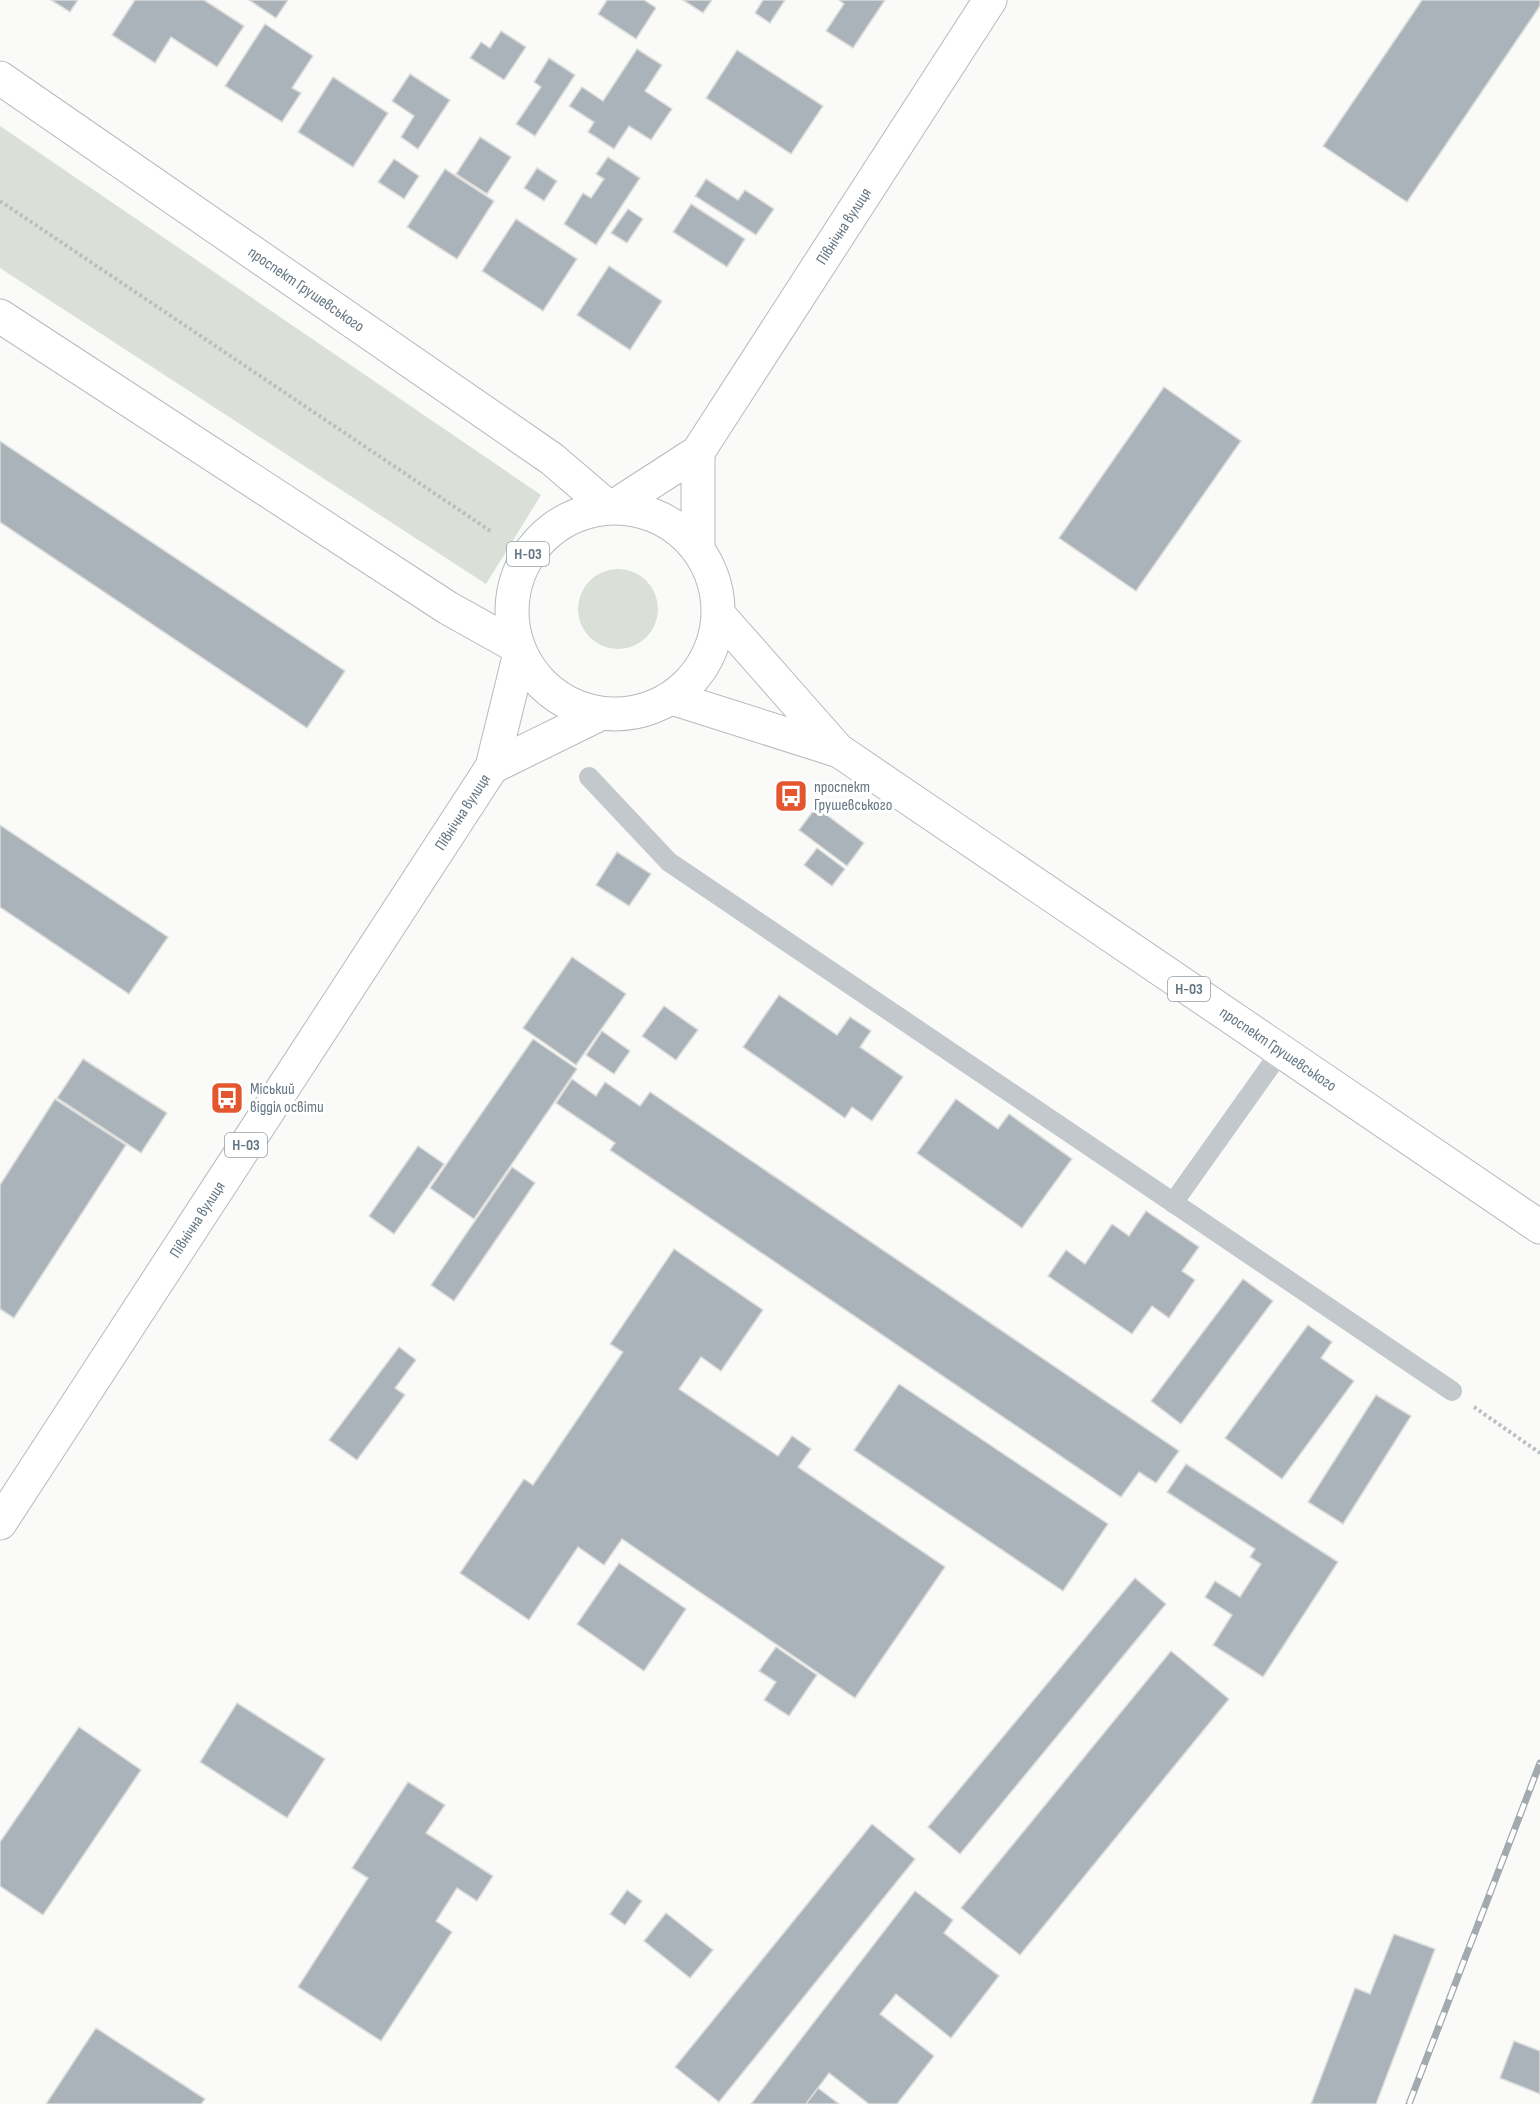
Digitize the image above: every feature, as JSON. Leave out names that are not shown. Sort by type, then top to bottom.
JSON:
[{"type":"main road","name":"Північна вулиця","points":[[611,507],[698,452],[990,0]]},
{"type":"main road","name":"проспект Грушевського","points":[[0,78],[552,459],[611,507]]},
{"type":"main road","points":[[0,316],[448,608],[518,649]]},
{"type":"main road","points":[[698,452],[698,547]]},
{"type":"main road","name":"Н-03","points":[[611,507],[638,509],[660,517],[681,530],[698,547],[714,579],[719,615],[715,639],[705,662],[691,682],[672,698],[650,709],[625,715],[600,714],[567,704],[539,682],[518,649],[512,620],[514,586],[527,555],[550,529],[580,513],[611,507]]},
{"type":"main road","name":"проспект Грушевського","points":[[719,615],[838,750],[1540,1227]]},
{"type":"main road","name":"Північна вулиця","points":[[0,1523],[492,767],[518,649]]},
{"type":"main road","name":"проспект Грушевського","points":[[672,698],[838,750]]},
{"type":"main road","name":"Північна вулиця","points":[[492,767],[600,714]]},
{"type":"lane","points":[[589,777],[669,862],[1452,1391]]},
{"type":"lane","points":[[1173,1203],[1281,1051]]},
{"type":"path","points":[[0,201],[492,532]]},
{"type":"path","points":[[1452,1391],[1540,1453]]},
{"type":"shaded area","points":[[0,126],[541,495],[486,584],[0,268]]},
{"type":"shaded area","points":[[618,569],[633,572],[646,581],[655,594],[658,609],[655,624],[646,637],[633,646],[618,649],[603,646],[590,637],[581,624],[578,609],[581,594],[590,581],[603,572]]},
{"type":"building","points":[[51,0],[78,0],[70,12]]},
{"type":"building","points":[[135,0],[204,0],[244,26],[217,67],[171,37],[155,63],[112,35]]},
{"type":"building","points":[[249,0],[288,0],[276,18]]},
{"type":"building","points":[[607,0],[644,0],[656,8],[636,39],[598,14]]},
{"type":"building","points":[[683,0],[712,0],[703,13]]},
{"type":"building","points":[[763,0],[785,0],[770,23],[755,13]]},
{"type":"building","points":[[839,0],[885,0],[853,48],[826,31],[844,4]]},
{"type":"building","points":[[1422,0],[1540,0],[1540,6],[1407,202],[1323,146]]},
{"type":"building","points":[[265,24],[313,56],[292,88],[301,93],[282,122],[225,86]]},
{"type":"building","points":[[501,31],[526,47],[504,80],[470,58],[481,42],[490,48]]},
{"type":"building","points":[[637,49],[662,65],[645,91],[672,109],[651,140],[629,126],[614,149],[588,132],[594,122],[569,106],[582,87],[603,101]]},
{"type":"building","points":[[737,50],[823,106],[791,154],[706,98]]},
{"type":"building","points":[[549,58],[575,75],[535,136],[516,124],[541,87],[534,82]]},
{"type":"building","points":[[410,74],[450,100],[418,149],[401,137],[414,116],[392,101]]},
{"type":"building","points":[[333,77],[388,113],[353,167],[298,132]]},
{"type":"building","points":[[480,137],[511,157],[487,194],[456,174]]},
{"type":"building","points":[[608,157],[640,178],[596,245],[564,224],[583,193],[591,198],[604,179],[596,174]]},
{"type":"building","points":[[394,159],[419,176],[404,199],[378,182]]},
{"type":"building","points":[[537,168],[557,181],[544,201],[524,188]]},
{"type":"building","points":[[445,169],[494,201],[457,259],[407,227]]},
{"type":"building","points":[[706,179],[738,200],[745,190],[774,209],[756,235],[695,196]]},
{"type":"building","points":[[691,204],[745,239],[727,267],[673,232]]},
{"type":"building","points":[[628,209],[643,219],[627,243],[611,233]]},
{"type":"building","points":[[516,219],[577,259],[543,311],[482,271]]},
{"type":"building","points":[[609,266],[662,301],[630,350],[577,315]]},
{"type":"building","points":[[1164,387],[1241,441],[1136,591],[1059,538]]},
{"type":"building","points":[[0,441],[345,671],[307,728],[0,522]]},
{"type":"building","points":[[816,807],[864,843],[847,866],[799,830]]},
{"type":"building","points":[[0,825],[168,937],[129,994],[0,907]]},
{"type":"building","points":[[817,848],[845,869],[832,886],[804,865]]},
{"type":"building","points":[[617,852],[651,874],[629,906],[596,885]]},
{"type":"building","points":[[572,957],[626,994],[576,1065],[523,1028]]},
{"type":"building","points":[[779,995],[837,1035],[850,1017],[871,1031],[860,1047],[903,1077],[872,1121],[852,1107],[845,1118],[743,1047]]},
{"type":"building","points":[[664,1006],[698,1030],[676,1060],[642,1036]]},
{"type":"building","points":[[602,1031],[630,1051],[614,1074],[586,1055]]},
{"type":"building","points":[[533,1039],[577,1069],[474,1219],[430,1188]]},
{"type":"building","points":[[83,1059],[167,1113],[141,1153],[57,1098]]},
{"type":"building","points":[[572,1079],[596,1096],[605,1082],[640,1106],[650,1092],[1179,1451],[1156,1483],[1139,1472],[1121,1497],[610,1150],[615,1143],[556,1103]]},
{"type":"building","points":[[55,1099],[126,1145],[14,1318],[0,1309],[0,1185]]},
{"type":"building","points":[[956,1099],[998,1129],[1009,1114],[1072,1159],[1022,1228],[917,1153]]},
{"type":"building","points":[[418,1146],[444,1164],[394,1234],[369,1216]]},
{"type":"building","points":[[512,1167],[535,1183],[454,1301],[431,1285]]},
{"type":"building","points":[[1146,1211],[1199,1247],[1182,1271],[1195,1280],[1169,1318],[1152,1306],[1132,1334],[1048,1276],[1066,1250],[1085,1264],[1112,1224],[1129,1236]]},
{"type":"building","points":[[674,1249],[763,1310],[721,1371],[701,1357],[679,1389],[778,1456],[792,1436],[811,1449],[798,1467],[945,1567],[855,1698],[622,1539],[604,1565],[578,1547],[529,1620],[460,1573],[524,1479],[533,1485],[623,1352],[610,1344]]},
{"type":"building","points":[[1243,1279],[1273,1301],[1181,1424],[1151,1401]]},
{"type":"building","points":[[1308,1325],[1332,1342],[1321,1358],[1354,1381],[1282,1479],[1225,1438]]},
{"type":"building","points":[[399,1347],[416,1360],[395,1388],[405,1395],[357,1460],[329,1440]]},
{"type":"building","points":[[899,1384],[1108,1524],[1063,1591],[854,1450]]},
{"type":"building","points":[[1376,1395],[1411,1416],[1343,1524],[1308,1502]]},
{"type":"building","points":[[1186,1464],[1338,1562],[1263,1677],[1213,1645],[1232,1615],[1205,1597],[1215,1581],[1240,1597],[1261,1564],[1250,1557],[1255,1549],[1167,1492]]},
{"type":"building","points":[[619,1563],[686,1609],[644,1671],[577,1624]]},
{"type":"building","points":[[1135,1578],[1166,1604],[960,1854],[928,1827]]},
{"type":"building","points":[[776,1647],[817,1675],[789,1716],[764,1700],[776,1682],[759,1671]]},
{"type":"building","points":[[1171,1651],[1229,1699],[1020,1955],[961,1908]]},
{"type":"building","points":[[237,1703],[325,1759],[287,1818],[200,1762]]},
{"type":"building","points":[[79,1727],[141,1770],[43,1915],[0,1886],[0,1842]]},
{"type":"building","points":[[408,1782],[445,1805],[426,1833],[493,1876],[477,1901],[457,1888],[436,1921],[452,1932],[381,2041],[298,1987],[368,1878],[352,1868]]},
{"type":"building","points":[[872,1824],[915,1859],[719,2102],[675,2067]]},
{"type":"building","points":[[627,1890],[642,1901],[625,1925],[610,1914]]},
{"type":"building","points":[[915,1891],[953,1920],[944,1933],[999,1976],[951,2038],[896,1994],[880,2014],[934,2056],[897,2104],[869,2104],[829,2073],[806,2104],[751,2104]]},
{"type":"building","points":[[666,1913],[713,1950],[690,1978],[644,1941]]},
{"type":"building","points":[[1394,1934],[1435,1949],[1376,2104],[1311,2104],[1355,1988],[1370,1994]]},
{"type":"building","points":[[96,2028],[205,2099],[201,2104],[46,2104]]},
{"type":"building","points":[[1514,2041],[1540,2051],[1540,2094],[1500,2078]]},
{"type":"building","points":[[818,2088],[839,2104],[806,2104]]},
{"type":"railway","points":[[1409,2104],[1540,1763]]},
{"type":"place","name":"проспект Грушевського","points":[[791,796]]},
{"type":"place","name":"Міський відділ освіти","points":[[227,1098]]}]
